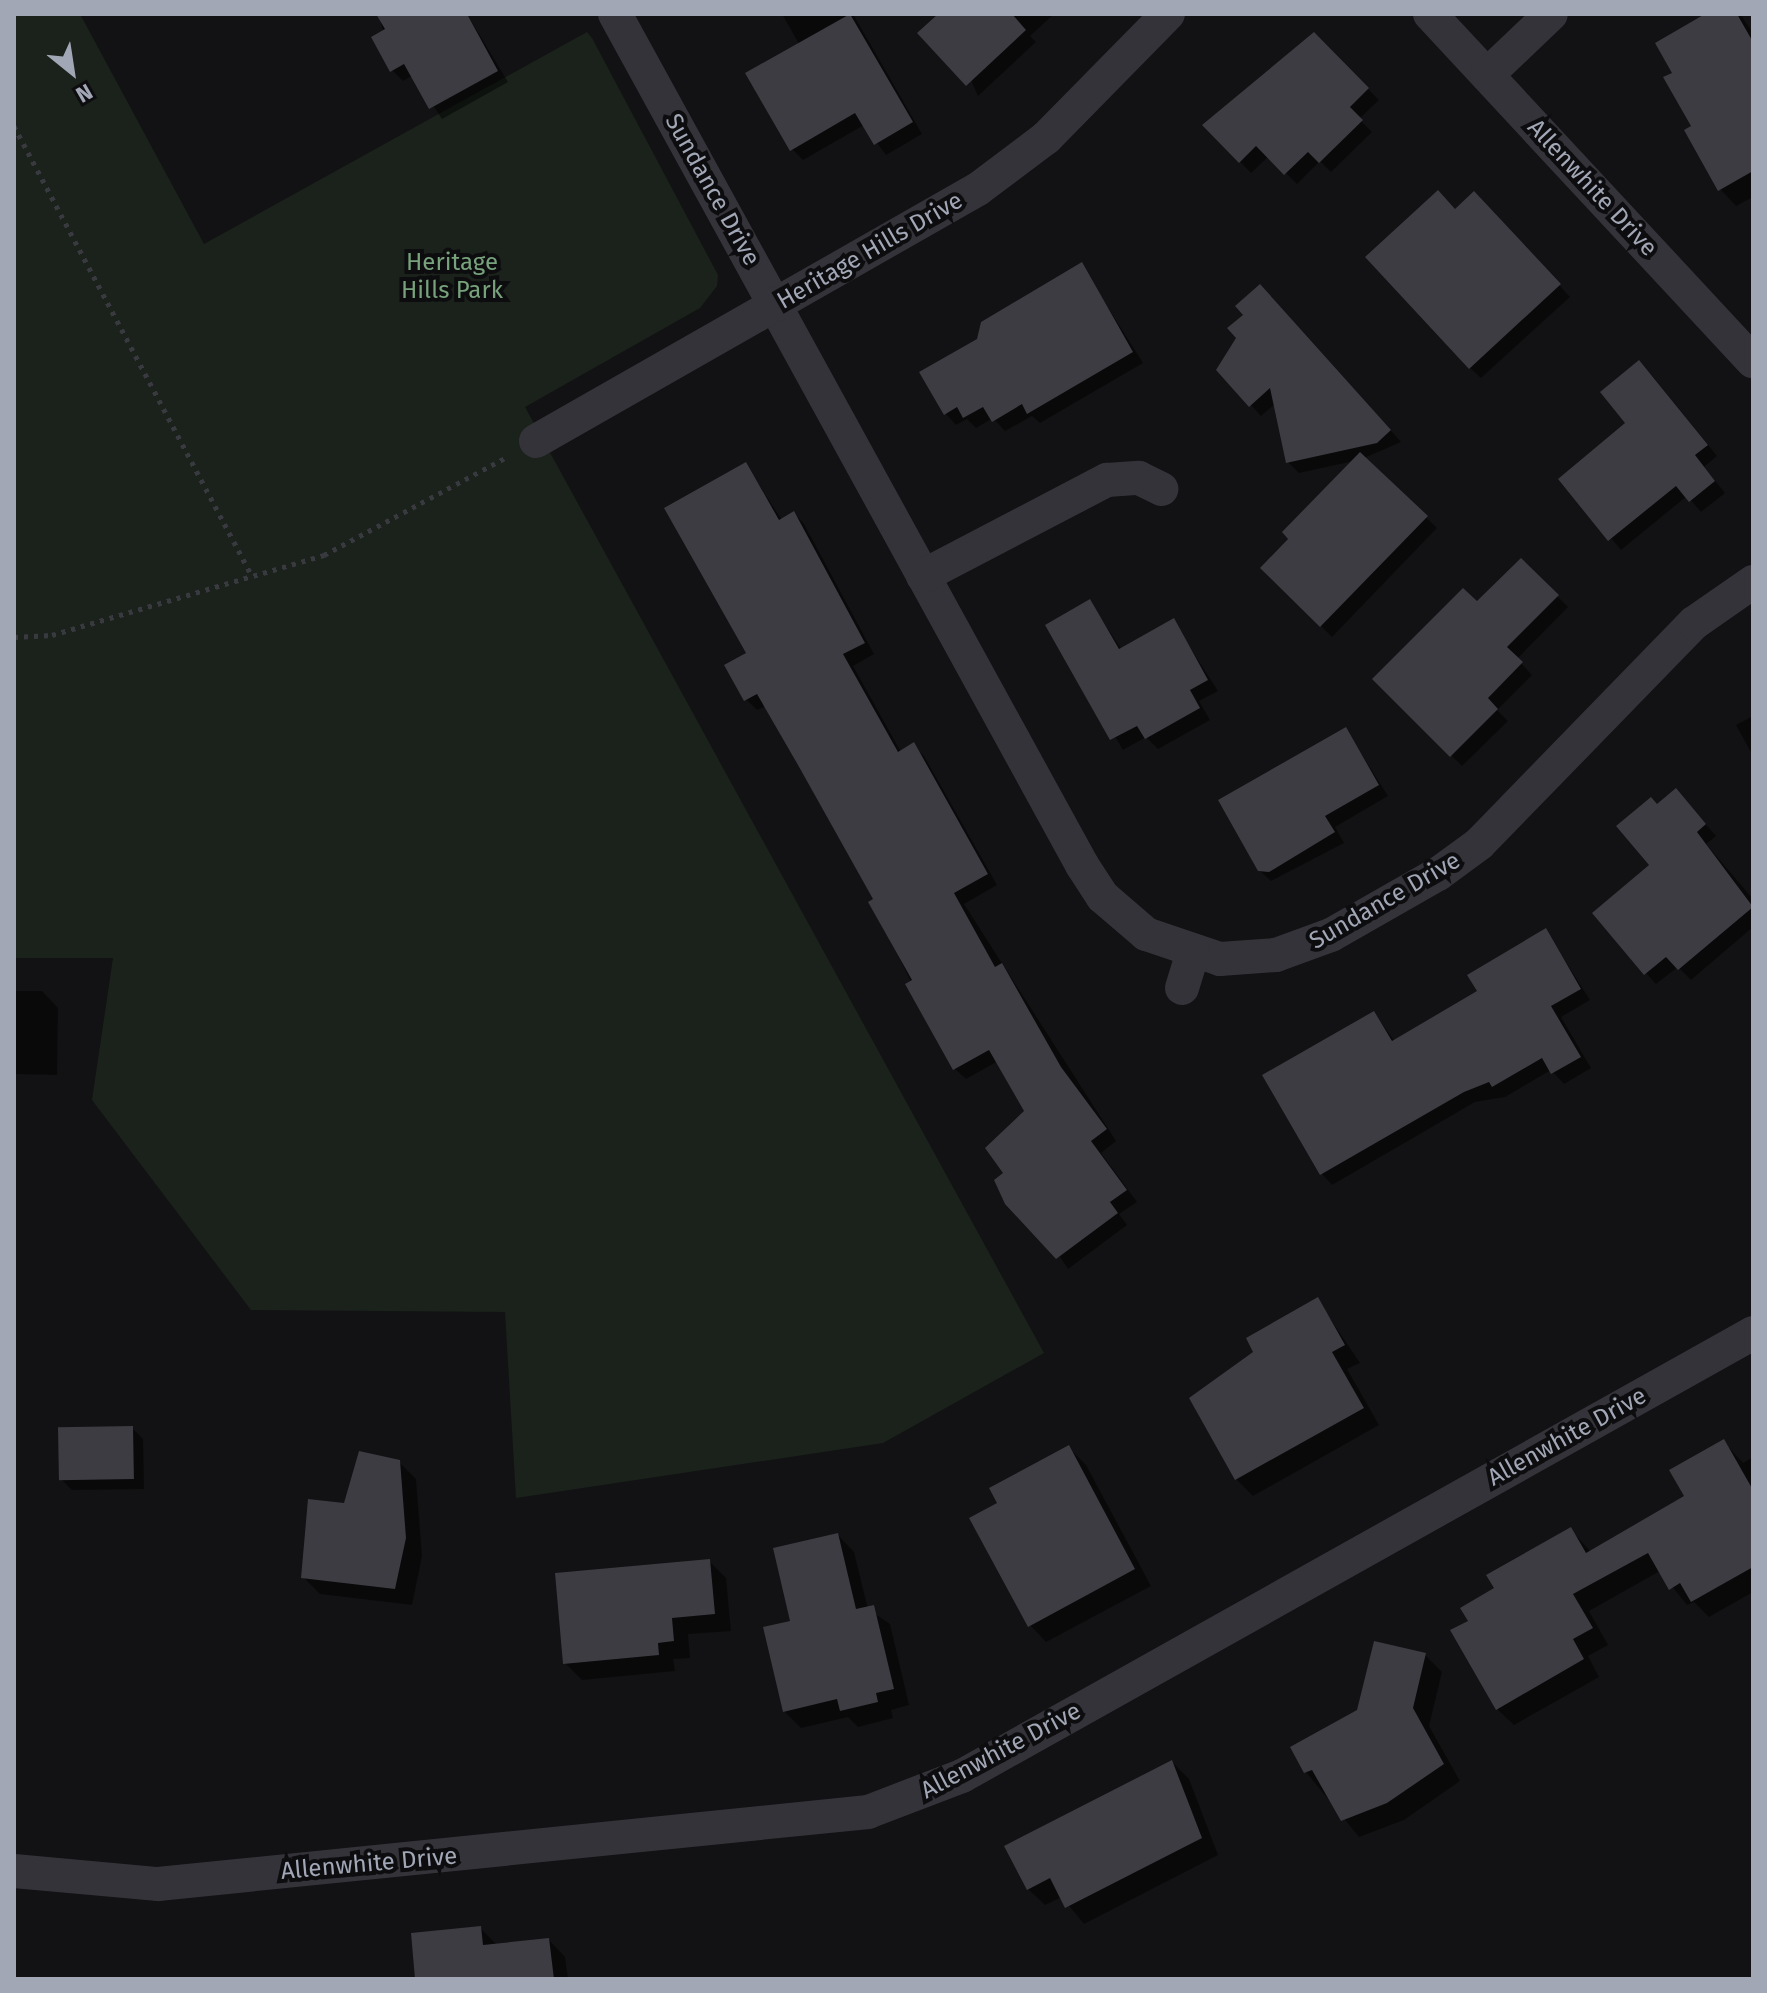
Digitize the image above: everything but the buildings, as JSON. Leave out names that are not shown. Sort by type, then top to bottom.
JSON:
[{"type":"street","name":"Sundance Drive","points":[[615,14],[1103,897],[1146,934],[1193,953],[1249,960],[1300,949],[1460,860],[1694,623],[1753,582]]},
{"type":"street","name":"Heritage Hills Drive","points":[[536,441],[1001,174],[1168,14]]},
{"type":"street","name":"Allenwhite Drive","points":[[1430,14],[1753,361]]},
{"type":"street","points":[[1487,75],[1551,14]]},
{"type":"street","points":[[923,576],[1107,480],[1139,478],[1162,489]]},
{"type":"street","points":[[1182,988],[1193,953]]},
{"type":"street","name":"Allenwhite Drive","points":[[14,1871],[158,1884],[868,1812],[962,1776],[1753,1333]]},
{"type":"path","points":[[14,126],[252,576]]},
{"type":"path","points":[[14,637],[52,635],[324,555],[536,441]]},
{"type":"green space","name":"Heritage Hills Park","points":[[14,14],[80,14],[204,244],[587,32],[592,38],[718,275],[717,286],[700,308],[525,407],[1044,1353],[883,1443],[516,1498],[505,1312],[251,1310],[92,1100],[113,958],[14,958]]}]
